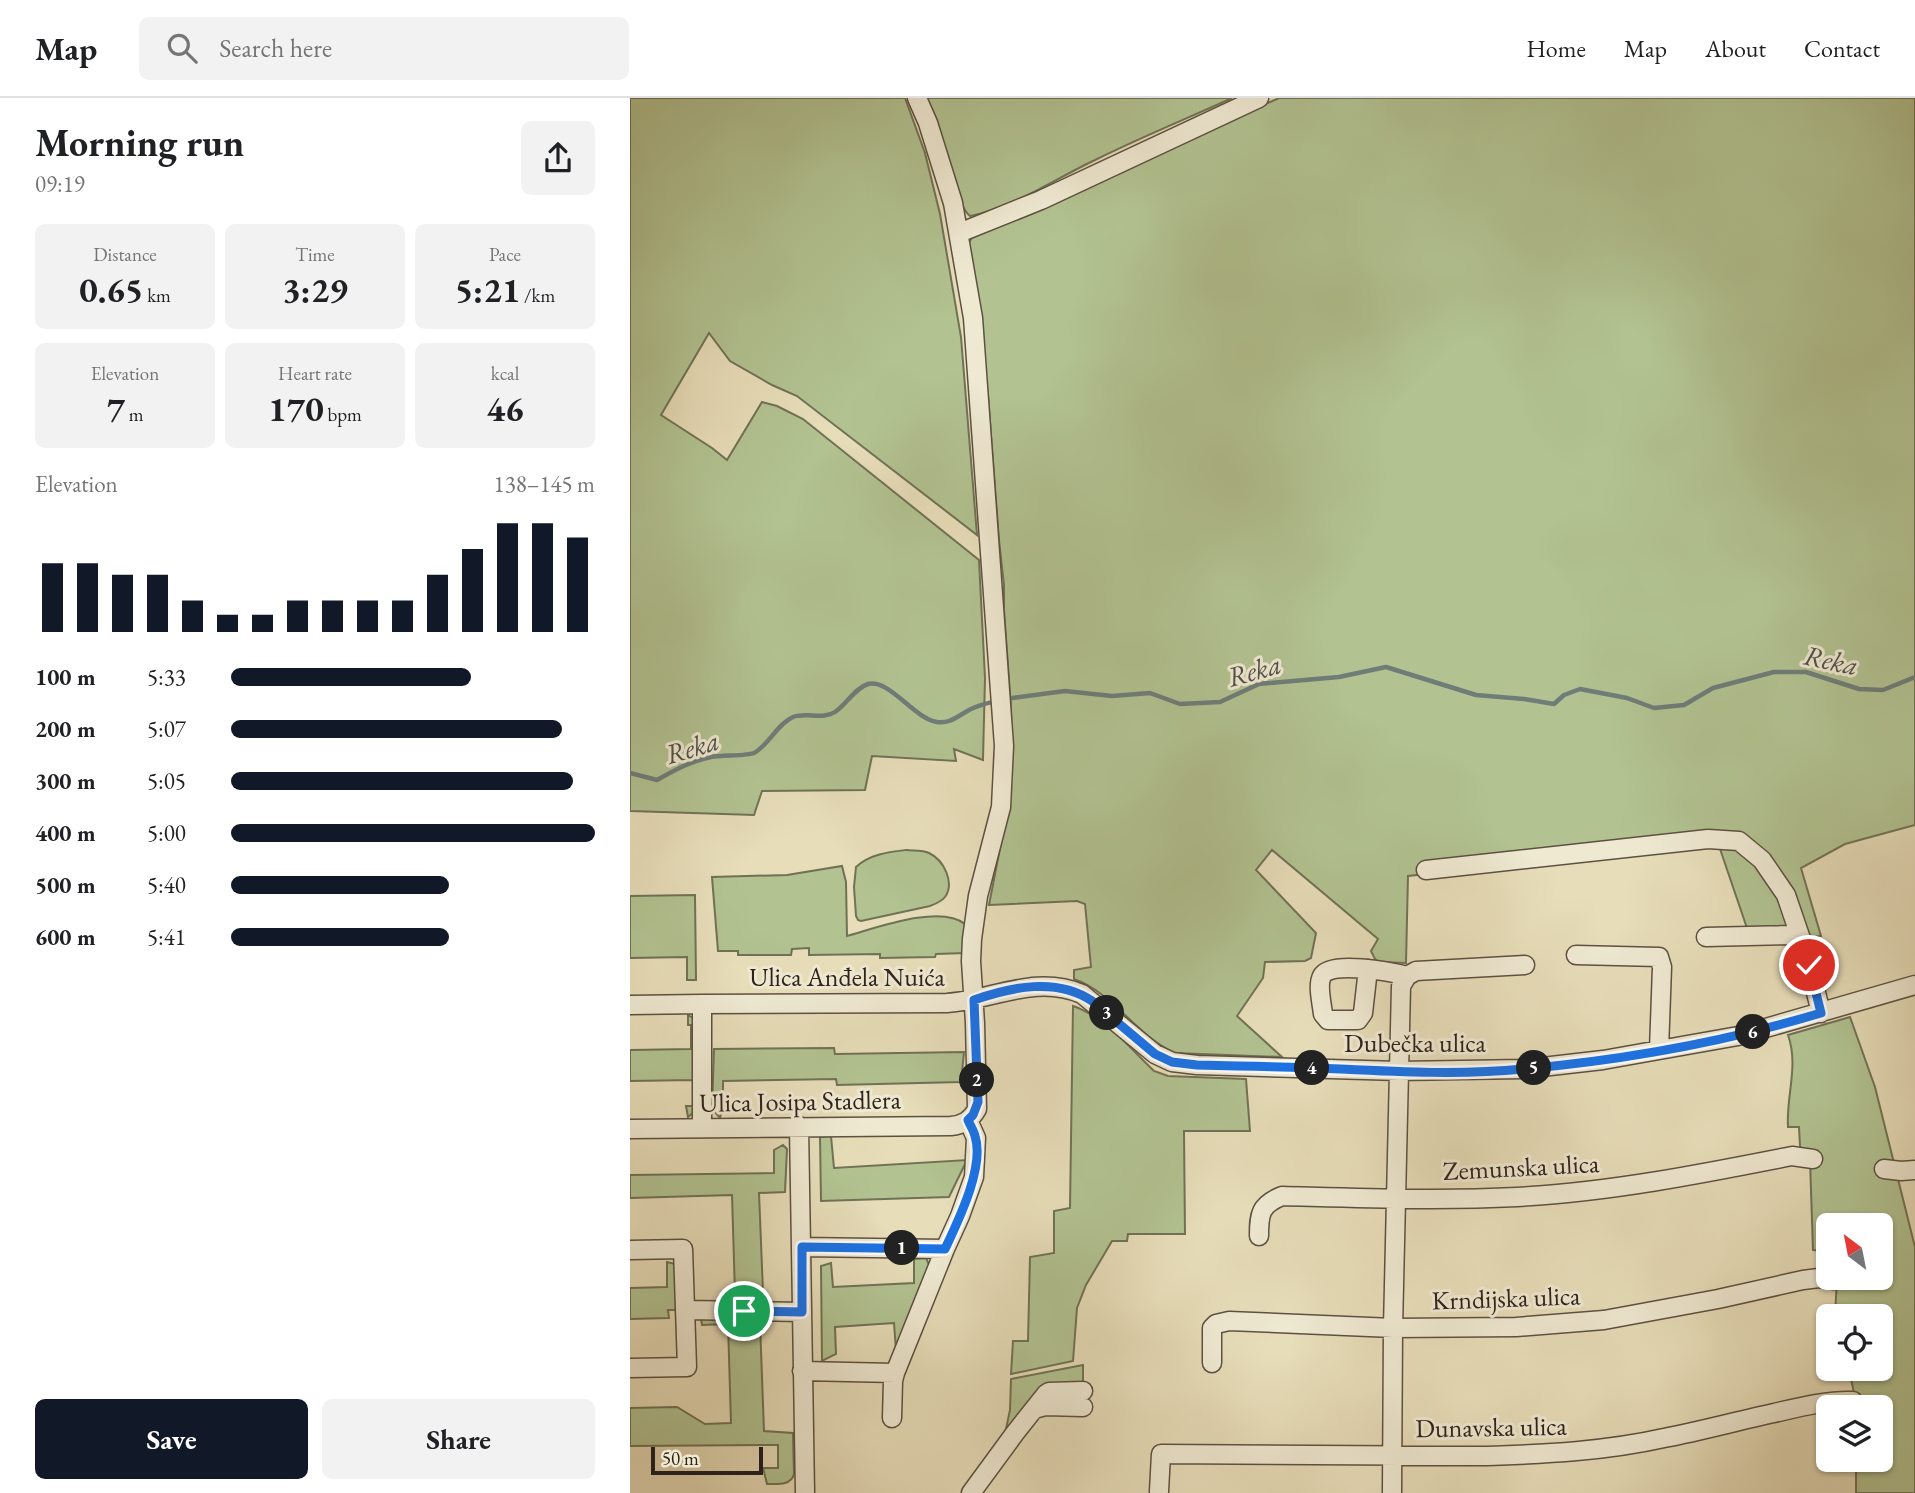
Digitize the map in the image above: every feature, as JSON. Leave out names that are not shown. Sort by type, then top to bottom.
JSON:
[{"type":"street","points":[[917,98],[953,203],[973,318],[1004,746],[1002,807],[975,909],[971,961],[974,1000]]},
{"type":"street","points":[[959,233],[1041,200],[1259,98]]},
{"type":"street","points":[[1426,870],[1708,839],[1739,841],[1762,860],[1786,895],[1806,951],[1821,1013]]},
{"type":"street","points":[[1706,937],[1800,936]]},
{"type":"street","points":[[1576,955],[1659,957],[1662,967],[1659,1051]]},
{"type":"street","points":[[1392,1493],[1401,986],[1407,976],[1416,971],[1525,965]]},
{"type":"street","points":[[1368,969],[1407,976]]},
{"type":"street","name":"Dubečka ulica","points":[[974,1000],[1014,989],[1054,986],[1069,988],[1092,1001],[1155,1054],[1172,1062],[1399,1072],[1524,1069],[1659,1051],[1738,1036],[1915,985]]},
{"type":"street","name":"Ulica Anđela Nuića","points":[[630,1005],[947,1003],[974,1000],[978,1102],[968,1120],[976,1138],[974,1177],[895,1373],[892,1418]]},
{"type":"street","points":[[702,1004],[702,1128]]},
{"type":"street","name":"Ulica Josipa Stadlera","points":[[630,1129],[951,1126],[961,1125],[968,1120]]},
{"type":"street","points":[[799,1126],[805,1493]]},
{"type":"street","name":"Zemunska ulica","points":[[1259,1236],[1259,1217],[1263,1208],[1271,1200],[1282,1196],[1397,1199],[1517,1197],[1636,1186],[1793,1156],[1813,1159]]},
{"type":"street","points":[[1884,1169],[1915,1170]]},
{"type":"street","points":[[802,1247],[945,1249]]},
{"type":"street","points":[[630,1250],[683,1249],[687,1367],[630,1368]]},
{"type":"street","name":"Krndijska ulica","points":[[1212,1363],[1212,1328],[1216,1324],[1229,1321],[1393,1328],[1516,1327],[1660,1311],[1816,1278]]},
{"type":"street","points":[[686,1310],[802,1312]]},
{"type":"street","points":[[802,1371],[895,1373]]},
{"type":"street","points":[[971,1493],[1049,1392],[1083,1399]]},
{"type":"street","name":"Dunavska ulica","points":[[1160,1491],[1161,1454],[1488,1456],[1578,1451],[1663,1439],[1816,1404]]},
{"type":"green space","points":[[630,98],[905,98],[925,153],[940,214],[961,337],[977,535],[797,396],[730,361],[709,333],[661,415],[727,460],[762,402],[777,406],[803,419],[979,560],[985,678],[983,760],[954,749],[956,761],[872,756],[865,790],[762,791],[754,815],[630,811]]},
{"type":"green space","points":[[927,98],[1232,98],[1110,153],[1018,200],[970,216],[952,179]]},
{"type":"green space","points":[[1279,98],[1915,98],[1915,825],[1845,844],[1801,868],[1821,936],[1806,938],[1747,840],[1408,876],[1406,963],[1378,962],[1371,951],[1378,939],[1272,850],[1256,870],[1316,933],[1311,958],[1305,961],[1265,962],[1263,978],[1237,1016],[1282,1057],[1175,1053],[1161,1046],[1101,994],[1074,979],[1074,970],[1091,967],[1085,904],[1077,901],[989,905],[1009,802],[1012,765],[1011,708],[988,395],[969,243],[973,235]]},
{"type":"green space","points":[[1718,843],[1750,855],[1781,899],[1795,930],[1748,931]]},
{"type":"green space","points":[[906,850],[926,852],[939,861],[946,872],[949,885],[945,897],[930,906],[858,920],[854,887],[856,867],[873,856]]},
{"type":"green space","points":[[842,866],[846,882],[847,936],[890,923],[924,917],[954,918],[965,924],[965,953],[936,954],[935,957],[880,958],[880,954],[809,955],[809,948],[792,949],[791,955],[738,955],[738,951],[718,951],[712,877],[787,875]]},
{"type":"green space","points":[[695,895],[696,980],[687,980],[687,957],[630,958],[630,896]]},
{"type":"green space","points":[[1073,1006],[1106,1025],[1154,1071],[1168,1076],[1246,1079],[1250,1131],[1184,1131],[1185,1234],[1128,1234],[1127,1241],[1112,1241],[1086,1285],[1077,1308],[1073,1361],[1011,1374],[1013,1341],[1028,1341],[1030,1257],[1054,1253],[1054,1211],[1070,1208]]},
{"type":"green space","points":[[688,1015],[693,1018],[695,1111],[688,1117],[686,1106],[693,1106],[693,1080],[630,1081],[630,1050],[691,1049],[691,1025],[688,1025]]},
{"type":"green space","points":[[1850,1017],[1875,1087],[1915,1247],[1915,1493],[1856,1493],[1856,1472],[1893,1472],[1893,1395],[1854,1395],[1851,1381],[1893,1381],[1893,1304],[1836,1304],[1836,1290],[1894,1290],[1894,1213],[1816,1213],[1816,1250],[1813,1250],[1810,1160],[1800,1146],[1799,1127],[1788,1127],[1792,1058],[1788,1035]]},
{"type":"green space","points":[[834,1048],[835,1054],[964,1052],[961,1082],[837,1085],[836,1079],[723,1081],[720,1118],[712,1109],[714,1049]]},
{"type":"green space","points":[[831,1136],[834,1168],[967,1160],[949,1197],[821,1201],[820,1137]]},
{"type":"green space","points":[[783,1145],[787,1149],[785,1192],[759,1193],[763,1292],[735,1294],[732,1195],[630,1198],[630,1175],[774,1173],[774,1150]]},
{"type":"green space","points":[[926,1258],[930,1267],[896,1350],[894,1323],[835,1327],[836,1354],[822,1361],[821,1266],[831,1263],[833,1287],[914,1283],[914,1259]]},
{"type":"green space","points":[[667,1262],[675,1264],[678,1310],[668,1310],[669,1318],[630,1319],[630,1288],[667,1287]]},
{"type":"green space","points":[[740,1316],[760,1323],[764,1431],[793,1433],[794,1474],[790,1481],[783,1484],[767,1484],[763,1468],[778,1468],[778,1445],[630,1446],[630,1408],[677,1407],[705,1424],[731,1423],[728,1324],[702,1325],[701,1319]]},
{"type":"green space","points":[[1083,1365],[1083,1388],[1047,1389],[1003,1443],[1010,1410],[1011,1379]]},
{"type":"waterway","name":"Reka","points":[[1005,699],[1065,691],[1112,696],[1150,693],[1180,704],[1220,702],[1259,684],[1339,677],[1386,667],[1476,695],[1554,704],[1564,695],[1580,689],[1627,698],[1654,708],[1684,705],[1713,688],[1774,672],[1806,672],[1859,689],[1883,690],[1915,677]]},
{"type":"waterway","name":"Reka","points":[[630,773],[657,780],[683,766],[704,759],[754,753],[787,720],[798,716],[830,714],[868,684],[885,687],[919,714],[937,722],[951,720],[974,708],[996,701]]},
{"type":"route","points":[[744,1311],[802,1312],[802,1247],[945,1249],[974,1177],[976,1138],[968,1120],[978,1102],[974,1000],[990,994],[1028,987],[1069,988],[1092,1001],[1155,1054],[1172,1062],[1399,1072],[1486,1071],[1603,1060],[1659,1051],[1738,1036],[1821,1013],[1809,965]]}]
